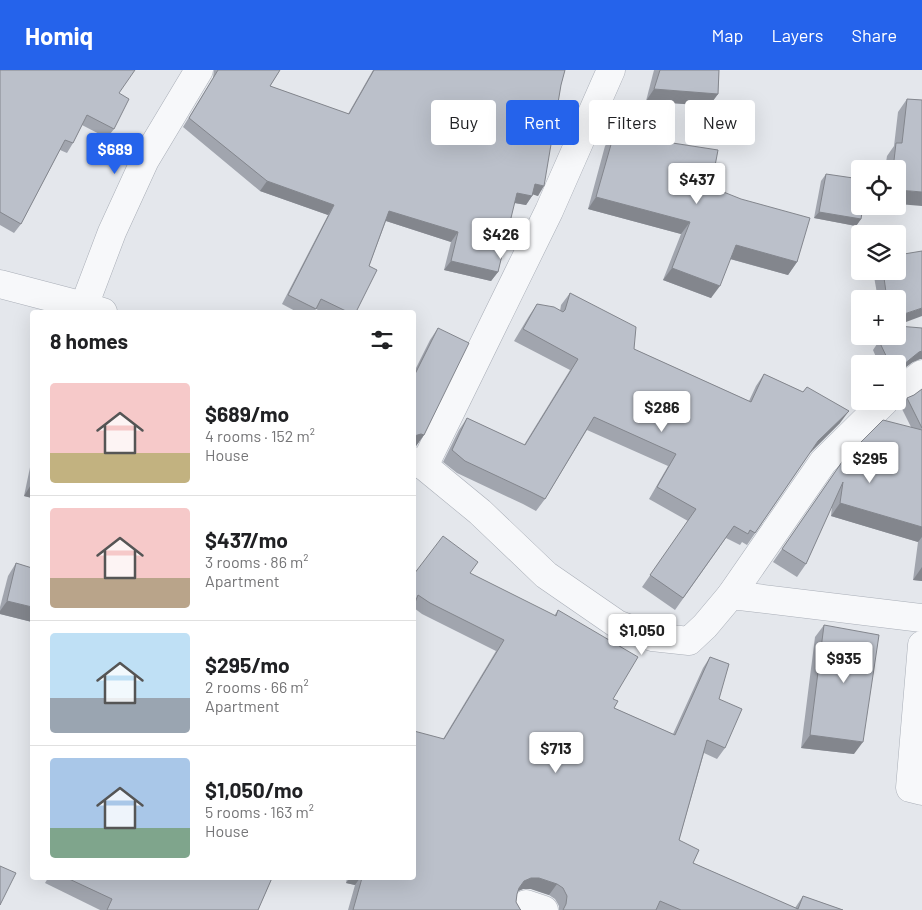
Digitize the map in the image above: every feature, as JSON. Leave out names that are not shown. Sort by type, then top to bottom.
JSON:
[{"type":"street","points":[[0,284],[93,309],[112,232],[146,160],[199,70]]},
{"type":"street","points":[[611,70],[549,211],[419,463],[480,512],[546,575],[617,624],[652,637],[689,641],[731,596],[823,462],[876,410]]},
{"type":"street","points":[[906,386],[922,374]]},
{"type":"street","points":[[731,596],[922,618]]},
{"type":"street","points":[[922,645],[910,788],[922,791]]},
{"type":"street","points":[[524,910],[526,904],[544,910]]},
{"type":"building","points":[[0,70],[135,70],[119,93],[129,99],[114,129],[87,115],[73,143],[65,140],[21,224],[0,212]]},
{"type":"building","points":[[218,70],[280,70],[270,86],[349,114],[374,70],[565,70],[558,100],[506,100],[506,145],[551,145],[544,186],[535,184],[532,196],[517,193],[498,272],[451,261],[458,232],[389,211],[369,266],[377,270],[357,310],[344,310],[321,299],[316,309],[288,295],[334,205],[267,181],[189,118]]},
{"type":"building","points":[[660,70],[719,70],[718,94],[654,89]]},
{"type":"building","points":[[907,99],[922,100],[922,192],[906,191],[906,160],[894,160],[896,143],[902,143]]},
{"type":"building","points":[[675,143],[718,150],[711,187],[741,199],[810,218],[797,262],[736,245],[720,286],[672,268],[690,222],[596,197],[611,145],[675,145]]},
{"type":"building","points":[[826,174],[851,178],[851,215],[862,215],[861,219],[819,212]]},
{"type":"building","points":[[922,251],[922,308],[906,313],[906,290],[886,290],[884,280],[906,280],[906,254]]},
{"type":"building","points":[[570,293],[636,327],[634,349],[751,402],[764,374],[803,392],[807,387],[849,411],[818,441],[755,533],[750,530],[748,534],[734,526],[683,598],[650,575],[696,509],[657,487],[676,454],[594,417],[545,499],[465,461],[452,450],[467,418],[525,445],[578,359],[523,329],[537,304],[554,307],[563,312]]},
{"type":"building","points":[[906,327],[922,328],[922,351],[906,363],[906,355],[886,355],[881,345],[906,345]]},
{"type":"building","points":[[438,328],[469,343],[424,435],[416,435],[416,372]]},
{"type":"building","points":[[922,389],[922,428],[907,398]]},
{"type":"building","points":[[883,420],[922,430],[922,527],[840,503],[843,482],[806,564],[782,549],[844,459]]},
{"type":"building","points":[[443,536],[478,562],[470,573],[556,616],[558,610],[638,657],[613,699],[618,701],[614,708],[675,735],[710,657],[729,664],[719,699],[742,709],[725,748],[707,740],[679,840],[699,850],[693,863],[798,909],[803,896],[843,910],[681,910],[660,901],[656,910],[563,910],[567,896],[563,888],[539,878],[531,878],[524,881],[517,894],[516,902],[521,910],[353,910],[361,880],[416,880],[416,732],[444,739],[504,640],[430,603],[418,595],[416,600],[416,571]]},
{"type":"building","points":[[16,563],[30,567],[30,607],[7,601]]},
{"type":"building","points":[[824,625],[879,635],[863,742],[810,735]]},
{"type":"building","points":[[0,866],[16,873],[0,905]]},
{"type":"building","points":[[71,880],[271,880],[258,910],[107,910],[112,899]]}]
